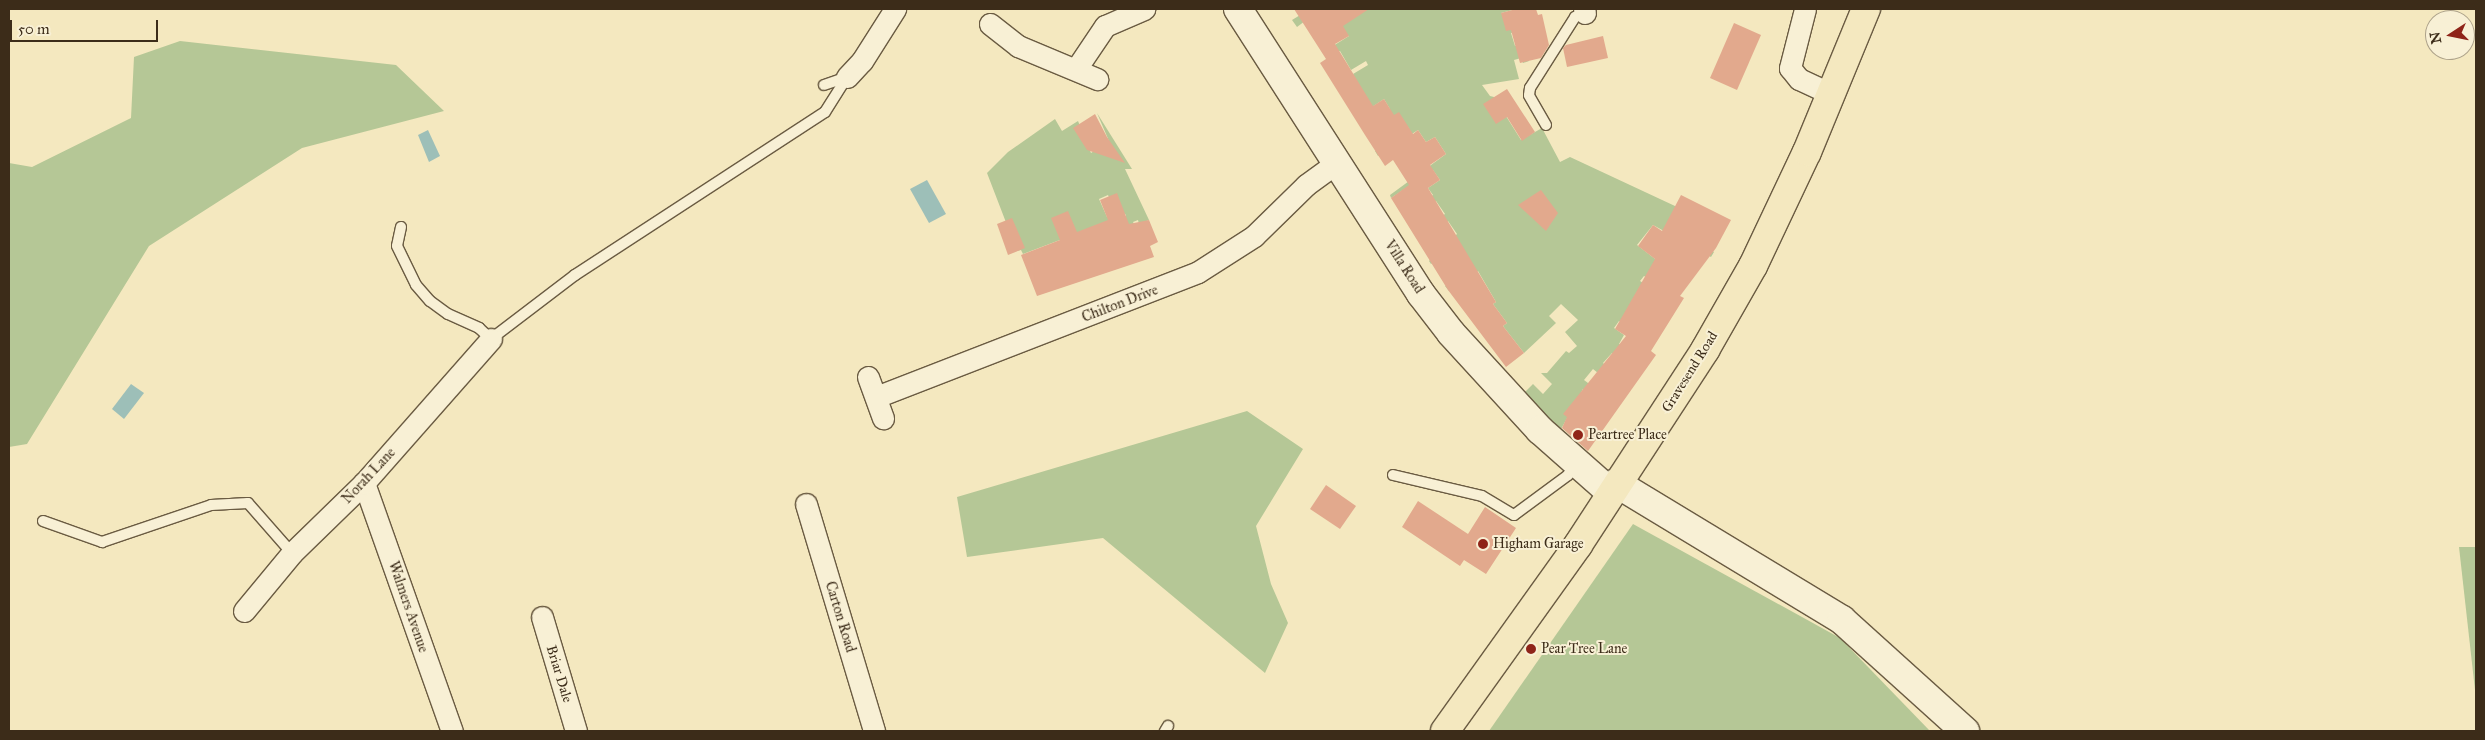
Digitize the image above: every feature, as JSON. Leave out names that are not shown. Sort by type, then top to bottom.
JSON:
[{"type":"main road","name":"Gravesend Road","points":[[1445,731],[1574,551],[1613,487],[1705,350],[1753,266],[1831,94],[1866,9]]},
{"type":"street","points":[[847,77],[862,61],[895,9]]},
{"type":"street","points":[[1076,70],[1105,26],[1144,9]]},
{"type":"street","name":"Villa Road","points":[[1238,9],[1421,294],[1451,333],[1533,424],[1576,464],[1613,487]]},
{"type":"street","points":[[1805,9],[1790,68],[1799,79],[1831,94]]},
{"type":"street","points":[[990,24],[1018,46],[1097,80]]},
{"type":"street","name":"Chilton Drive","points":[[876,397],[1198,272],[1254,236],[1306,185],[1336,162]]},
{"type":"street","name":"Norah Lane","points":[[244,611],[292,553],[364,483],[491,339]]},
{"type":"street","points":[[868,377],[883,418]]},
{"type":"street","name":"Walmers Avenue","points":[[364,483],[452,731]]},
{"type":"street","points":[[1613,487],[1842,620],[1965,731]]},
{"type":"street","name":"Carton Road","points":[[806,504],[874,731]]},
{"type":"street","name":"Briar Dale","points":[[542,617],[576,731]]},
{"type":"lane","points":[[1546,124],[1529,95],[1530,88],[1575,17],[1585,11]]},
{"type":"lane","points":[[824,85],[847,77]]},
{"type":"lane","points":[[401,227],[398,246],[416,285],[430,301],[491,339],[575,275],[824,112],[847,77]]},
{"type":"lane","points":[[1394,475],[1482,496],[1514,516],[1568,475],[1576,464]]},
{"type":"lane","points":[[43,522],[102,542],[211,505],[248,503],[292,553]]},
{"type":"green space","points":[[1310,9],[1516,9],[1501,13],[1520,27],[1521,31],[1511,33],[1515,46],[1525,44],[1529,61],[1523,63],[1521,58],[1514,60],[1519,79],[1482,85],[1490,96],[1494,97],[1521,140],[1542,128],[1560,162],[1570,157],[1675,206],[1686,236],[1714,252],[1711,257],[1653,225],[1637,245],[1668,269],[1661,286],[1644,276],[1640,281],[1650,287],[1633,330],[1619,321],[1614,328],[1624,335],[1619,344],[1631,351],[1623,363],[1612,353],[1603,363],[1615,374],[1609,382],[1593,369],[1584,380],[1600,392],[1595,399],[1583,389],[1560,431],[1523,394],[1533,384],[1543,394],[1552,384],[1541,373],[1547,373],[1566,351],[1569,353],[1577,346],[1565,332],[1578,320],[1561,304],[1549,316],[1556,323],[1524,353],[1503,326],[1507,323],[1493,304],[1496,302],[1478,271],[1449,291],[1445,286],[1474,267],[1460,245],[1431,264],[1429,261],[1457,234],[1448,221],[1441,225],[1437,219],[1445,214],[1436,201],[1425,200],[1433,195],[1428,188],[1440,180],[1433,170],[1391,198],[1390,195],[1446,154],[1435,137],[1426,142],[1418,130],[1378,156],[1375,151],[1409,128],[1389,119],[1390,109],[1384,99],[1369,109],[1353,74],[1368,65],[1366,61],[1351,70],[1340,51],[1327,54],[1325,51],[1349,36],[1305,21],[1297,27],[1292,20]]},
{"type":"green space","points":[[180,41],[396,65],[444,111],[302,148],[149,246],[27,444],[9,447],[9,163],[32,167],[131,118],[134,57]]},
{"type":"green space","points":[[1097,113],[1132,169],[1125,169],[1149,220],[1139,224],[1138,220],[1133,222],[1135,226],[1126,229],[1126,215],[1124,213],[1117,216],[1108,195],[1099,199],[1107,217],[1116,226],[1065,238],[1023,254],[1021,250],[1017,251],[987,173],[1008,152],[1055,119],[1062,131],[1078,121],[1091,153],[1100,147],[1115,155]]},
{"type":"green space","points":[[1247,411],[1303,449],[1256,526],[1271,584],[1288,623],[1265,673],[1103,538],[967,557],[957,497]]},
{"type":"green space","points":[[1633,524],[1840,638],[1930,731],[1489,731]]},
{"type":"green space","points":[[2459,547],[2476,547],[2476,699]]},
{"type":"water","points":[[428,130],[440,156],[429,162],[418,135]]},
{"type":"water","points":[[927,180],[946,214],[929,223],[910,189]]},
{"type":"water","points":[[131,384],[144,393],[124,419],[112,409]]},
{"type":"building","points":[[1294,9],[1369,9],[1343,26],[1349,36],[1335,44],[1373,106],[1384,99],[1394,115],[1399,112],[1413,134],[1418,130],[1426,142],[1435,137],[1446,154],[1430,165],[1440,180],[1428,188],[1496,302],[1493,304],[1507,323],[1503,326],[1524,353],[1506,367],[1448,290],[1391,198],[1409,185],[1393,160],[1385,166],[1320,63],[1326,59]]},
{"type":"building","points":[[1516,9],[1536,9],[1538,15],[1542,14],[1549,45],[1541,58],[1520,63],[1511,30],[1506,31],[1501,13]]},
{"type":"building","points":[[1734,23],[1761,35],[1737,90],[1710,78]]},
{"type":"building","points":[[1603,36],[1608,58],[1567,67],[1563,48],[1566,45]]},
{"type":"building","points":[[1507,89],[1535,132],[1522,141],[1507,117],[1496,124],[1483,104]]},
{"type":"building","points":[[1095,114],[1107,137],[1125,163],[1087,150],[1073,128]]},
{"type":"building","points":[[1541,190],[1558,213],[1546,231],[1518,205]]},
{"type":"building","points":[[1117,193],[1129,224],[1149,220],[1158,242],[1150,246],[1154,257],[1037,296],[1021,255],[1060,240],[1051,218],[1068,211],[1077,232],[1108,220],[1100,200]]},
{"type":"building","points":[[1681,195],[1731,220],[1716,248],[1680,296],[1684,298],[1651,351],[1656,355],[1588,451],[1562,428],[1567,417],[1563,414],[1626,336],[1615,329],[1655,259],[1638,246],[1653,225],[1662,231]]},
{"type":"building","points":[[1012,218],[1025,248],[1008,255],[997,224]]},
{"type":"building","points":[[1326,485],[1356,506],[1340,529],[1310,509]]},
{"type":"building","points":[[1418,501],[1468,534],[1485,507],[1516,528],[1486,574],[1464,560],[1460,566],[1402,527]]},
{"type":"place","name":"Peartree Place","points":[[1578,435]]},
{"type":"place","name":"Higham Garage","points":[[1483,544]]},
{"type":"place","name":"Pear Tree Lane","points":[[1531,649]]}]
